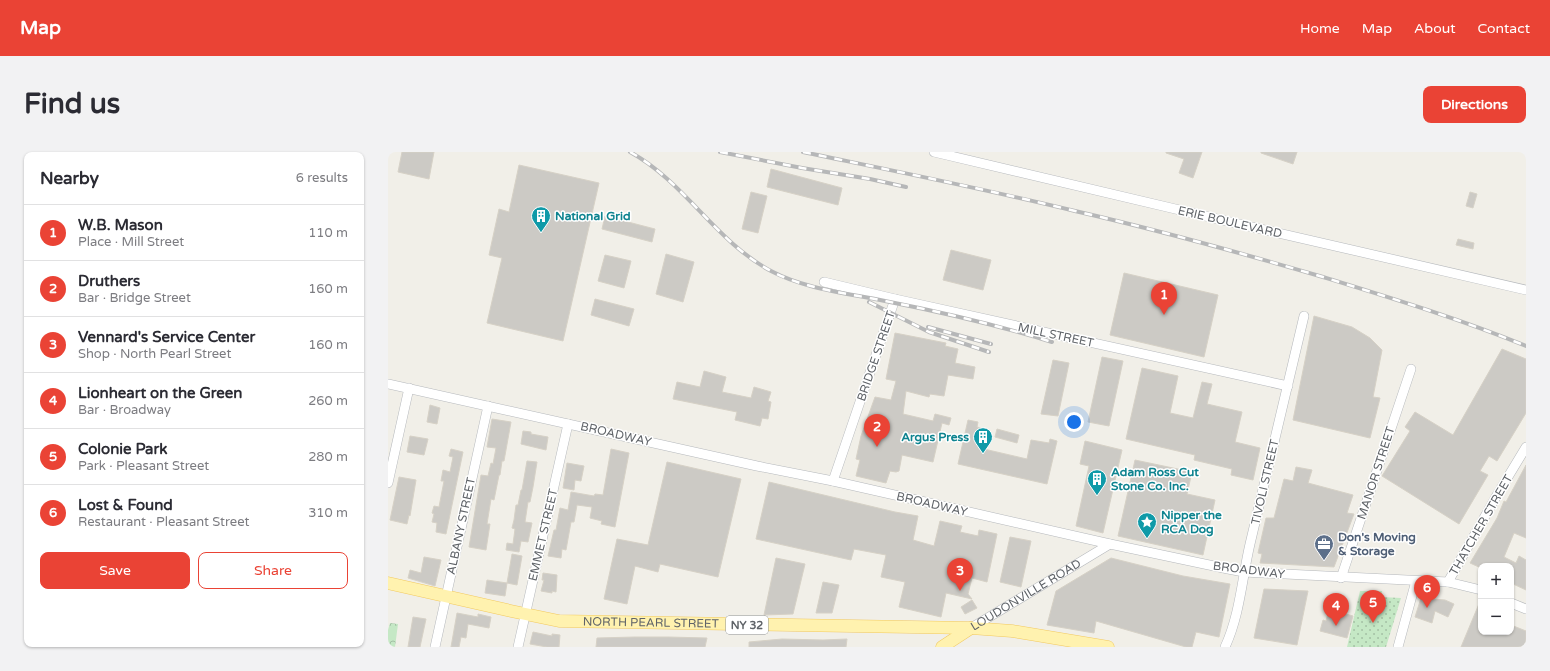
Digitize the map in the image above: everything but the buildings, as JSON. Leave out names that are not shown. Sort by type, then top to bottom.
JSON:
[{"type":"main road","name":"NORTH PEARL STREET","points":[[388,583],[559,621],[972,628],[1012,631],[1108,647]]},
{"type":"main road","name":"LOUDONVILLE ROAD","points":[[942,647],[972,628]]},
{"type":"street","name":"ERIE BOULEVARD","points":[[934,152],[1526,290]]},
{"type":"street","name":"MILL STREET","points":[[824,282],[1288,386]]},
{"type":"street","name":"BRIDGE STREET","points":[[833,481],[895,299]]},
{"type":"street","name":"TIVOLI STREET","points":[[1225,647],[1231,634],[1244,572],[1304,316]]},
{"type":"street","name":"MANOR STREET","points":[[1341,578],[1411,369]]},
{"type":"street","name":"BROADWAY","points":[[388,384],[833,481],[1110,544],[1244,572],[1341,578],[1448,582],[1478,589]]},
{"type":"street","points":[[388,483],[409,388]]},
{"type":"street","name":"ALBANY STREET","points":[[435,647],[488,406]]},
{"type":"street","name":"EMMET STREET","points":[[518,647],[568,424]]},
{"type":"street","name":"THATCHER STREET","points":[[1448,582],[1526,447]]},
{"type":"street","name":"LOUDONVILLE ROAD","points":[[972,628],[1110,544]]},
{"type":"street","points":[[1398,647],[1416,581]]},
{"type":"street","points":[[1514,603],[1526,609]]},
{"type":"green space","points":[[1360,591],[1382,591],[1381,597],[1401,598],[1386,647],[1347,647]]},
{"type":"green space","points":[[390,623],[398,624],[395,647],[388,647],[388,630]]},
{"type":"railway","points":[[630,152],[650,164],[667,179],[716,228],[751,259],[784,277],[826,290],[969,319],[1052,342]]},
{"type":"railway","points":[[720,152],[802,168],[870,179],[906,187]]},
{"type":"railway","points":[[803,152],[1007,195],[1199,242],[1323,277],[1400,301],[1526,346]]},
{"type":"railway","points":[[869,302],[929,332],[989,352]]},
{"type":"railway","points":[[928,327],[991,344]]},
{"type":"place","name":"National Grid","points":[[541,233]]},
{"type":"place","name":"W.B. Mason","points":[[1164,315]]},
{"type":"place","name":"Druthers","points":[[877,447]]},
{"type":"place","name":"Argus Press","points":[[983,454]]},
{"type":"place","name":"Adam Ross Cut Stone Co. Inc.","points":[[1097,496]]},
{"type":"place","name":"Nipper the RCA Dog","points":[[1147,539]]},
{"type":"place","name":"Don's Moving & Storage","points":[[1324,561]]},
{"type":"place","name":"Vennard's Service Center","points":[[960,591]]},
{"type":"place","name":"Lost & Found","points":[[1427,608]]},
{"type":"place","name":"Colonie Park","points":[[1373,623]]},
{"type":"place","name":"Lionheart on the Green","points":[[1336,626]]}]
